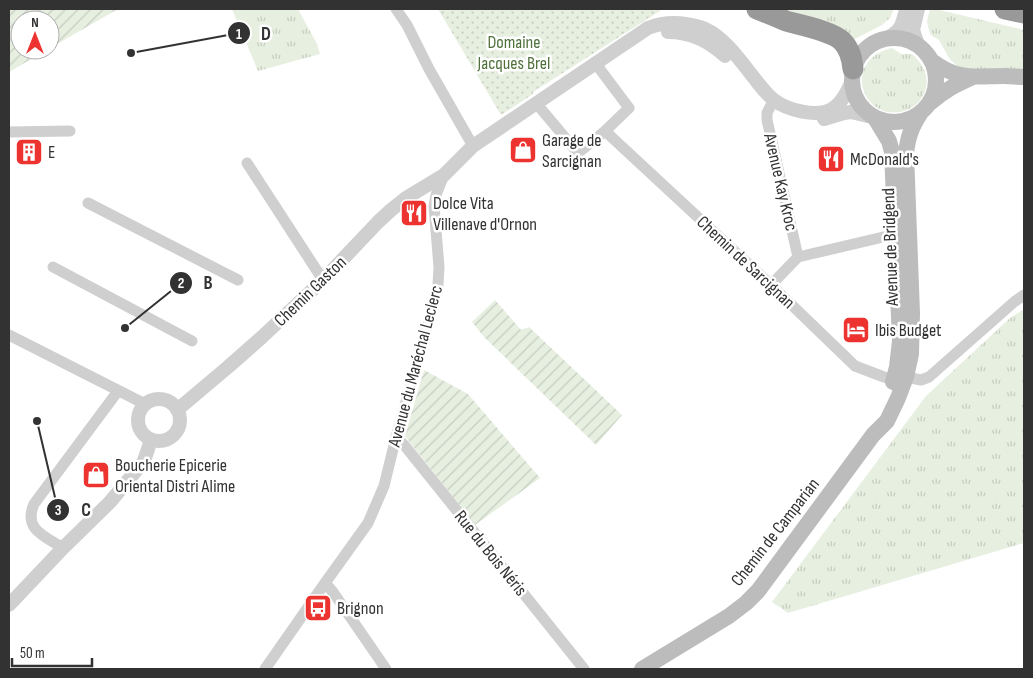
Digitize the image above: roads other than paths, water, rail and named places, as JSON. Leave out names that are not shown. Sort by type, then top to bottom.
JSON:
[{"type":"highway","points":[[757,9],[840,39],[852,56],[852,75]]},
{"type":"highway","points":[[1005,9],[1024,14]]},
{"type":"main road","points":[[925,109],[936,90],[937,75],[932,61],[926,52],[908,40],[896,38],[884,39],[864,50],[858,59],[852,75],[854,95],[862,107],[873,117],[884,122],[896,123],[909,120],[925,109],[942,92],[973,77]]},
{"type":"main road","points":[[932,61],[942,69],[952,73],[973,77],[1006,76],[1024,78]]},
{"type":"main road","name":"Avenue de Bridgend","points":[[873,435],[911,354],[912,313],[906,153],[912,127],[925,109]]},
{"type":"main road","name":"Avenue de Bridgend","points":[[873,117],[889,141],[892,152],[900,341],[897,367],[900,378]]},
{"type":"main road","name":"Chemin de Camparian","points":[[642,669],[729,616],[758,591],[873,435]]},
{"type":"street","points":[[396,9],[407,25],[473,146]]},
{"type":"street","points":[[884,39],[898,32],[906,9]]},
{"type":"street","points":[[918,9],[913,30],[918,45]]},
{"type":"street","name":"Avenue du Maréchal Leclerc","points":[[265,669],[368,523],[384,486],[438,285],[439,267],[434,206],[444,175],[473,146],[636,38],[648,28],[659,24],[683,24],[705,29],[714,34],[773,100],[791,109],[804,112],[823,112],[832,109],[840,103],[846,94],[852,75]]},
{"type":"street","name":"Avenue du Maréchal Leclerc","points":[[636,38],[660,32],[682,33],[701,38],[719,50],[770,107],[789,116],[813,120],[851,112],[873,117]]},
{"type":"street","points":[[536,103],[578,153],[629,108],[596,64]]},
{"type":"street","name":"Avenue Kay Kroc","points":[[770,107],[767,112],[767,120],[798,257]]},
{"type":"street","points":[[9,132],[70,131]]},
{"type":"street","name":"Chemin de Sarcignan","points":[[604,131],[771,285],[855,366],[884,377],[900,378]]},
{"type":"street","points":[[247,163],[322,280]]},
{"type":"street","name":"Chemin Gaston","points":[[177,410],[255,343],[322,280],[378,222],[406,198],[444,175]]},
{"type":"street","points":[[88,203],[238,280]]},
{"type":"street","points":[[771,285],[798,257],[896,234]]},
{"type":"street","points":[[53,267],[192,341]]},
{"type":"street","points":[[900,378],[921,380],[929,377],[943,367],[1024,295]]},
{"type":"street","points":[[9,335],[145,404]]},
{"type":"street","points":[[63,548],[39,533],[33,526],[31,512],[34,504],[118,391]]},
{"type":"street","points":[[156,399],[168,401],[177,410],[180,416],[179,428],[175,434],[164,441],[151,440],[138,427],[138,415],[141,409],[145,404],[156,399]]},
{"type":"street","name":"Rue du Bois Néris","points":[[396,437],[584,669]]},
{"type":"street","points":[[9,605],[110,502],[144,462],[151,440]]},
{"type":"street","points":[[325,583],[386,669]]},
{"type":"place","name":"D","points":[[131,53]]},
{"type":"place","name":"Garage de Sarcignan","points":[[523,150]]},
{"type":"place","name":"E","points":[[29,152]]},
{"type":"place","name":"McDonald's","points":[[831,159]]},
{"type":"place","name":"Dolce Vita Villenave d'Ornon","points":[[414,213]]},
{"type":"place","name":"B","points":[[125,328]]},
{"type":"place","name":"Ibis Budget","points":[[856,330]]},
{"type":"place","name":"C","points":[[37,421]]},
{"type":"place","name":"Boucherie Epicerie Oriental Distri Alime","points":[[96,475]]},
{"type":"place","name":"Brignon","points":[[318,608]]},
{"type":"park label","name":"Domaine Jacques Brel","points":[[514,52]]}]
